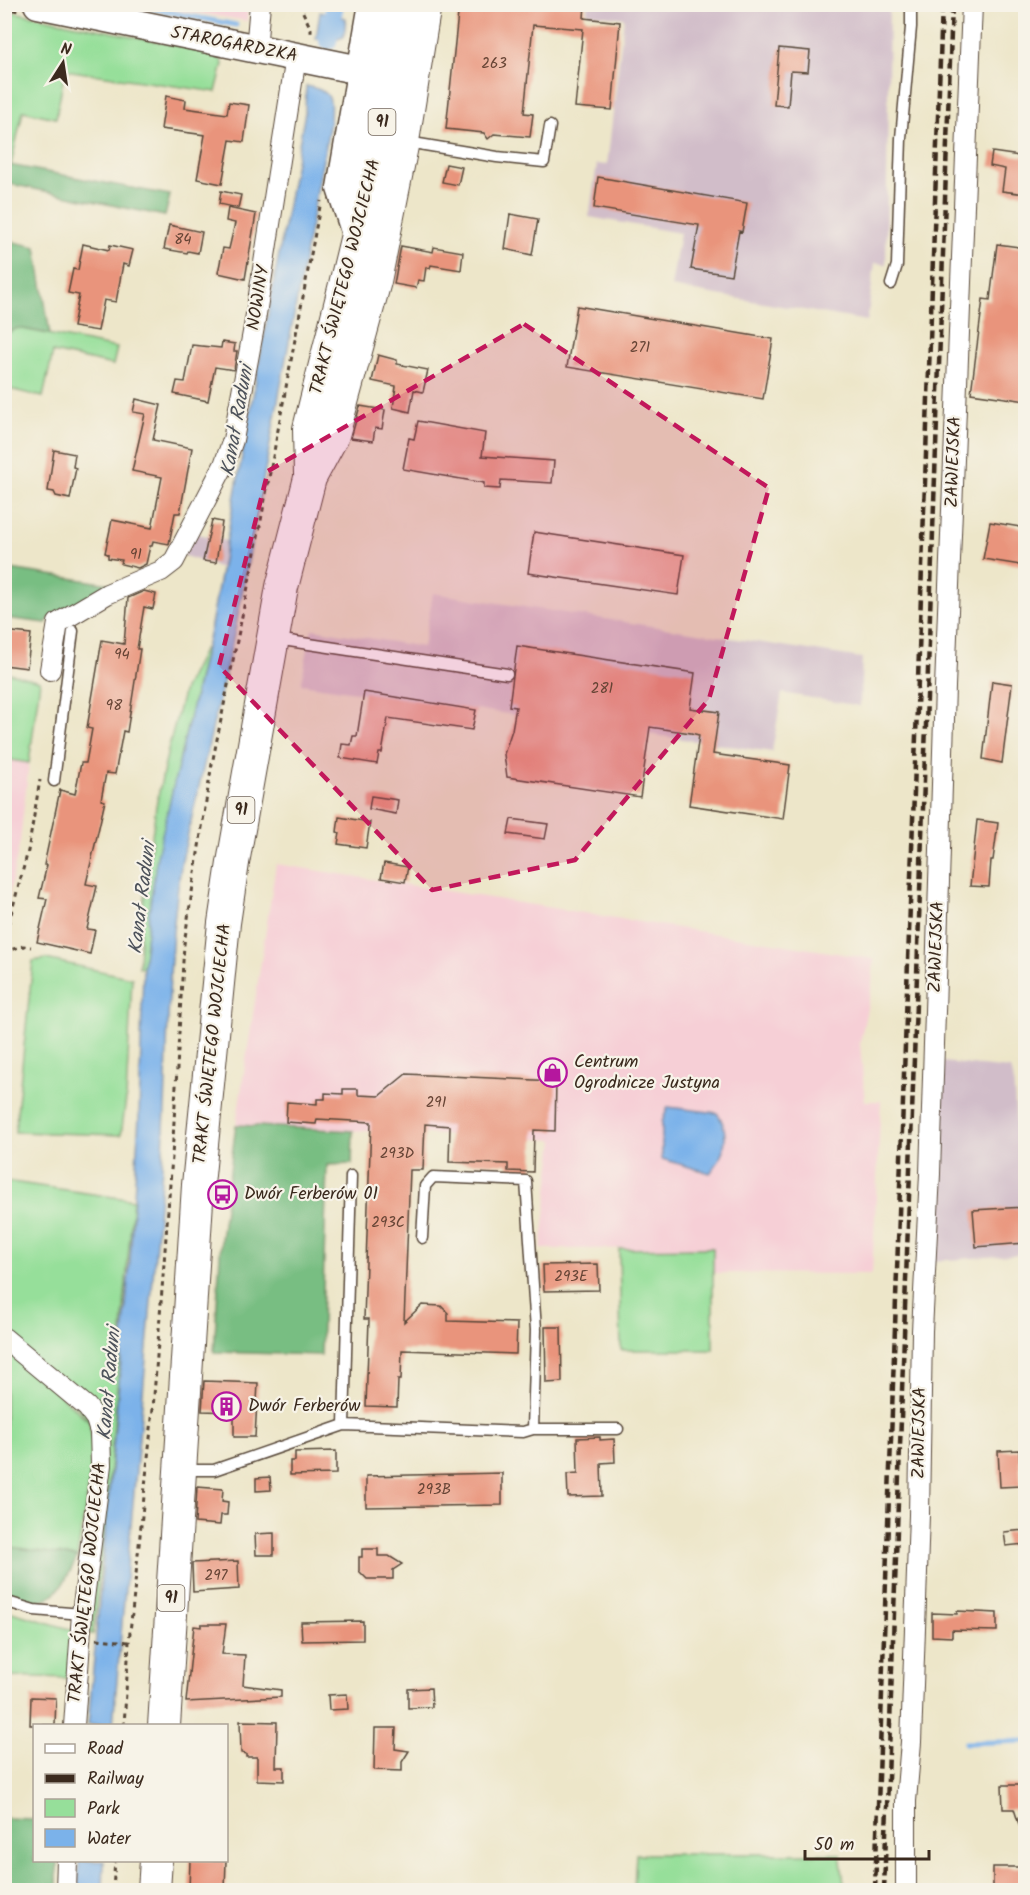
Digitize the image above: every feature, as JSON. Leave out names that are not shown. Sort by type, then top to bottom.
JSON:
[{"type":"main road","name":"STAROGARDZKA","points":[[38,4],[256,50],[304,49],[360,70]]},
{"type":"main road","points":[[373,4],[341,188],[357,239],[375,281]]},
{"type":"main road","name":"TRAKT ŚWIĘTEGO WOJCIECHA","points":[[164,1724],[198,1185],[224,923],[242,805],[282,587],[310,478],[333,435],[375,281],[391,138],[393,62],[399,4]]},
{"type":"main road","name":"TRAKT ŚWIĘTEGO WOJCIECHA","points":[[310,478],[309,429],[357,239],[391,138],[426,4]]},
{"type":"main road","points":[[154,1890],[156,1862]]},
{"type":"street","points":[[256,50],[260,4]]},
{"type":"street","name":"ZAWIEJSKA","points":[[906,1890],[906,1801],[911,1742],[919,1515],[922,1331],[930,1174],[944,699],[972,4]]},
{"type":"street","name":"NOWINY","points":[[50,670],[62,651],[58,623],[107,594],[161,571],[174,561],[224,465],[237,422],[291,100],[304,49]]},
{"type":"street","name":"TRAKT ŚWIĘTEGO WOJCIECHA","points":[[4,1338],[75,1395],[96,1419],[100,1432],[100,1465],[82,1614],[74,1724]]},
{"type":"street","points":[[66,1890],[67,1862]]},
{"type":"lane","points":[[891,284],[897,265],[901,138],[912,4]]},
{"type":"lane","points":[[391,138],[497,158],[544,162],[550,126]]},
{"type":"lane","points":[[54,781],[62,651],[73,631]]},
{"type":"lane","points":[[273,638],[507,674]]},
{"type":"lane","points":[[345,1425],[351,1176]]},
{"type":"lane","points":[[422,1238],[425,1186],[434,1177],[526,1181],[536,1330],[533,1429]]},
{"type":"lane","points":[[179,1470],[214,1470],[345,1425],[524,1432],[533,1429],[618,1429]]},
{"type":"lane","points":[[4,1601],[34,1610],[82,1614]]},
{"type":"path","points":[[299,4],[311,29],[304,49]]},
{"type":"path","points":[[4,940],[28,851],[41,771]]},
{"type":"path","points":[[4,952],[23,946],[31,947]]},
{"type":"path","points":[[89,1638],[129,1642]]},
{"type":"path","points":[[113,1890],[116,1862]]},
{"type":"highlighted area","points":[[524,324],[769,488],[709,699],[575,860],[432,890],[219,666],[268,471]]},
{"type":"shaded area","points":[[587,4],[889,5],[886,264],[875,263],[867,321],[671,287],[680,233],[589,217],[597,164],[607,165],[624,18],[587,13]]},
{"type":"shaded area","points":[[147,5],[248,5],[247,21]]},
{"type":"shaded area","points":[[195,533],[226,541],[221,568],[182,555]]},
{"type":"shaded area","points":[[433,593],[862,658],[860,706],[782,693],[772,752],[301,684],[312,629],[423,647]]},
{"type":"shaded area","points":[[5,759],[29,763],[20,841],[5,915]]},
{"type":"shaded area","name":"Centrum Ogrodnicze Justyna","points":[[276,864],[874,959],[872,984],[860,1043],[865,1101],[881,1101],[872,1274],[713,1273],[713,1248],[541,1249],[554,1140],[236,1125]]},
{"type":"shaded area","points":[[943,1062],[1010,1069],[1013,1077],[1018,1148],[1025,1148],[1025,1254],[934,1261]]},
{"type":"green space","points":[[4,10],[204,51],[207,55],[221,59],[223,64],[216,92],[65,70],[56,118],[23,111],[11,165],[5,164]]},
{"type":"green space","points":[[4,164],[170,195],[165,216],[5,183]]},
{"type":"green space","points":[[5,240],[36,247],[50,334],[18,328],[5,334]]},
{"type":"green space","points":[[18,328],[117,348],[113,365],[53,352],[43,397],[5,388],[4,334]]},
{"type":"green space","points":[[4,568],[115,585],[50,618],[46,623],[5,618]]},
{"type":"green space","points":[[204,649],[168,810],[150,905],[143,968],[139,967],[141,921],[156,806],[184,689]]},
{"type":"green space","points":[[5,672],[40,681],[29,763],[5,759]]},
{"type":"green space","points":[[46,959],[132,978],[126,1099],[121,1135],[15,1132],[33,961]]},
{"type":"green space","points":[[236,1125],[353,1131],[352,1164],[327,1165],[321,1355],[214,1352],[221,1239]]},
{"type":"green space","points":[[5,1181],[133,1200],[109,1483],[93,1634],[89,1634],[106,1437],[14,1340],[5,1317]]},
{"type":"green space","points":[[713,1248],[713,1350],[621,1350],[619,1249]]},
{"type":"green space","points":[[5,1347],[89,1421],[94,1453],[77,1557],[5,1547]]},
{"type":"green space","points":[[5,1546],[77,1557],[58,1590],[42,1600],[32,1602],[5,1596]]},
{"type":"green space","points":[[5,1610],[73,1630],[70,1678],[5,1676]]},
{"type":"green space","points":[[4,1818],[33,1819],[33,1862],[57,1862],[57,1890],[5,1890]]},
{"type":"green space","points":[[636,1854],[840,1854],[845,1890],[634,1890]]},
{"type":"water","points":[[320,12],[346,18],[344,37],[332,41],[316,39]]},
{"type":"water","points":[[306,86],[326,93],[330,101],[330,122],[236,626],[182,860],[170,974],[157,1237],[113,1724],[88,1724],[130,1260],[139,1118],[143,968],[150,905],[157,856],[210,631],[305,112]]},
{"type":"water","points":[[668,1107],[717,1113],[725,1136],[722,1152],[710,1173],[662,1159],[662,1122]]},
{"type":"water","points":[[79,1862],[104,1862],[103,1890],[78,1890]]},
{"type":"building","points":[[459,4],[585,4],[584,18],[620,22],[612,110],[575,107],[583,29],[533,25],[524,113],[533,114],[530,137],[494,134],[488,139],[484,133],[446,129]]},
{"type":"building","points":[[779,48],[810,51],[808,72],[791,71],[788,106],[774,105]]},
{"type":"building","points":[[166,96],[186,100],[185,108],[227,114],[229,102],[249,105],[244,142],[230,140],[222,184],[197,179],[205,135],[161,129]]},
{"type":"building","points":[[992,152],[1026,157],[1026,194],[1002,191],[1005,169],[990,166]]},
{"type":"building","points":[[446,164],[462,167],[458,185],[442,182]]},
{"type":"building","points":[[598,177],[747,203],[731,275],[691,269],[699,225],[594,208]]},
{"type":"building","points":[[221,191],[241,195],[238,208],[219,204]]},
{"type":"building","points":[[228,208],[256,214],[245,279],[218,273],[223,248],[229,249],[235,223],[226,221]]},
{"type":"building","points":[[510,214],[538,219],[532,255],[505,249]]},
{"type":"building","points":[[169,225],[202,232],[198,253],[164,249]]},
{"type":"building","points":[[83,244],[109,250],[110,245],[133,250],[129,266],[123,264],[116,302],[104,300],[98,331],[73,327],[79,295],[68,293],[73,269],[78,270]]},
{"type":"building","points":[[997,244],[1026,248],[1026,401],[971,393],[983,299],[990,300]]},
{"type":"building","points":[[401,246],[433,252],[434,247],[463,252],[461,270],[431,265],[430,268],[426,267],[424,281],[418,280],[416,288],[394,284]]},
{"type":"building","points":[[577,306],[773,339],[763,399],[567,367]]},
{"type":"building","points":[[222,342],[235,344],[234,351],[237,351],[234,370],[215,367],[208,401],[174,394],[177,381],[185,382],[192,345],[221,348]]},
{"type":"building","points":[[378,355],[397,360],[397,364],[428,370],[423,392],[414,390],[410,412],[393,408],[396,386],[372,381]]},
{"type":"building","points":[[136,399],[161,405],[153,440],[192,448],[180,513],[175,513],[169,544],[153,541],[146,564],[138,568],[121,564],[122,560],[108,558],[108,554],[105,553],[112,520],[152,528],[162,477],[132,471],[145,414],[133,412]]},
{"type":"building","points":[[360,406],[385,410],[382,429],[375,428],[373,441],[351,438]]},
{"type":"building","points":[[418,421],[485,433],[482,456],[554,461],[552,483],[501,480],[500,489],[484,488],[484,483],[403,469],[409,438],[414,439]]},
{"type":"building","points":[[54,450],[75,454],[73,467],[76,468],[70,499],[56,496],[54,492],[48,491]]},
{"type":"building","points":[[212,520],[222,522],[216,563],[203,561]]},
{"type":"building","points":[[990,522],[1026,528],[1026,566],[983,559]]},
{"type":"building","points":[[534,532],[684,555],[678,595],[528,573]]},
{"type":"building","points":[[144,591],[156,594],[153,609],[144,607],[127,732],[123,731],[115,774],[106,773],[101,800],[105,801],[86,884],[97,886],[87,929],[95,930],[90,954],[37,942],[47,899],[39,898],[60,790],[75,794],[81,763],[86,763],[92,729],[87,728],[102,640],[124,644],[128,598]]},
{"type":"building","points":[[4,631],[31,634],[27,668],[4,665]]},
{"type":"building","points":[[517,646],[695,673],[690,708],[719,712],[713,754],[790,765],[783,819],[689,805],[699,735],[691,733],[650,727],[640,797],[507,777],[504,754],[512,730],[516,707],[509,706]]},
{"type":"building","points":[[992,681],[1012,684],[1002,763],[983,759]]},
{"type":"building","points":[[364,692],[476,710],[472,730],[388,718],[382,753],[379,753],[377,764],[340,758],[342,744],[351,745],[353,736],[357,736]]},
{"type":"building","points":[[371,796],[398,800],[396,814],[369,809]]},
{"type":"building","points":[[339,817],[370,822],[366,848],[338,844]]},
{"type":"building","points":[[511,819],[548,824],[545,839],[508,834]]},
{"type":"building","points":[[977,820],[998,823],[989,887],[970,886]]},
{"type":"building","points":[[384,863],[408,867],[405,882],[381,878]]},
{"type":"building","points":[[406,1074],[556,1081],[555,1131],[534,1130],[533,1172],[508,1171],[508,1164],[449,1162],[450,1126],[425,1124],[423,1170],[410,1170],[404,1322],[422,1305],[441,1306],[448,1313],[448,1321],[517,1323],[516,1354],[402,1350],[397,1407],[366,1406],[369,1319],[364,1319],[371,1122],[317,1119],[316,1124],[286,1122],[287,1102],[317,1104],[317,1099],[325,1099],[325,1093],[343,1094],[343,1089],[358,1089],[358,1095],[379,1096]]},
{"type":"building","points":[[1026,1207],[1026,1243],[976,1247],[973,1210]]},
{"type":"building","points":[[598,1264],[599,1290],[544,1291],[543,1265]]},
{"type":"building","points":[[545,1327],[561,1327],[562,1382],[546,1383]]},
{"type":"building","name":"Dwór Ferberów","points":[[204,1381],[258,1383],[255,1437],[234,1437],[234,1412],[202,1411]]},
{"type":"building","points":[[600,1437],[600,1440],[614,1439],[615,1462],[601,1463],[602,1496],[568,1497],[567,1474],[578,1473],[577,1438]]},
{"type":"building","points":[[1019,1450],[1021,1486],[1000,1487],[998,1451]]},
{"type":"building","points":[[336,1451],[336,1474],[290,1475],[290,1461],[295,1461],[295,1452]]},
{"type":"building","points":[[502,1473],[502,1505],[366,1507],[366,1476]]},
{"type":"building","points":[[270,1477],[271,1490],[256,1491],[256,1478]]},
{"type":"building","points":[[197,1487],[223,1489],[222,1501],[228,1502],[227,1515],[221,1515],[220,1525],[195,1523]]},
{"type":"building","points":[[1026,1530],[1026,1544],[1006,1546],[1004,1532]]},
{"type":"building","points":[[274,1533],[274,1555],[256,1555],[255,1534]]},
{"type":"building","points":[[362,1549],[378,1549],[378,1556],[389,1556],[402,1564],[393,1570],[393,1579],[367,1579],[359,1571],[359,1557],[362,1557]]},
{"type":"building","points":[[238,1561],[239,1589],[193,1592],[192,1563]]},
{"type":"building","points":[[957,1611],[997,1613],[997,1631],[952,1630],[952,1637],[932,1636],[932,1613],[957,1614]]},
{"type":"building","points":[[363,1621],[363,1640],[302,1641],[301,1622]]},
{"type":"building","points":[[201,1624],[226,1624],[222,1654],[245,1655],[243,1685],[281,1690],[281,1697],[186,1702],[194,1626],[201,1627]]},
{"type":"building","points":[[431,1688],[432,1707],[408,1708],[408,1689]]},
{"type":"building","points":[[347,1694],[348,1709],[329,1710],[328,1695]]},
{"type":"building","points":[[31,1697],[56,1698],[55,1724],[30,1725]]},
{"type":"building","points":[[240,1721],[277,1722],[276,1767],[284,1767],[284,1781],[257,1780],[257,1757],[246,1757],[246,1754],[241,1753]]},
{"type":"building","points":[[375,1728],[396,1728],[395,1749],[409,1751],[402,1762],[402,1771],[374,1770]]},
{"type":"building","points":[[1002,1785],[1026,1785],[1026,1837],[1023,1837],[1014,1809],[1003,1809]]},
{"type":"building","points":[[190,1862],[226,1862],[225,1890],[189,1890]]},
{"type":"building","points":[[993,1867],[1026,1867],[1026,1887],[993,1887]]},
{"type":"waterway","points":[[127,4],[236,25]]},
{"type":"waterway","name":"Kanał Raduni","points":[[328,41],[335,4]]},
{"type":"waterway","points":[[965,1743],[1026,1741]]},
{"type":"railway","points":[[875,1890],[942,4]]},
{"type":"railway","points":[[884,1890],[952,4]]},
{"type":"place","name":"Centrum Ogrodnicze Justyna","points":[[553,1072]]},
{"type":"place","name":"Dwór Ferberów 01","points":[[223,1194]]},
{"type":"place","name":"Dwór Ferberów","points":[[227,1406]]}]
